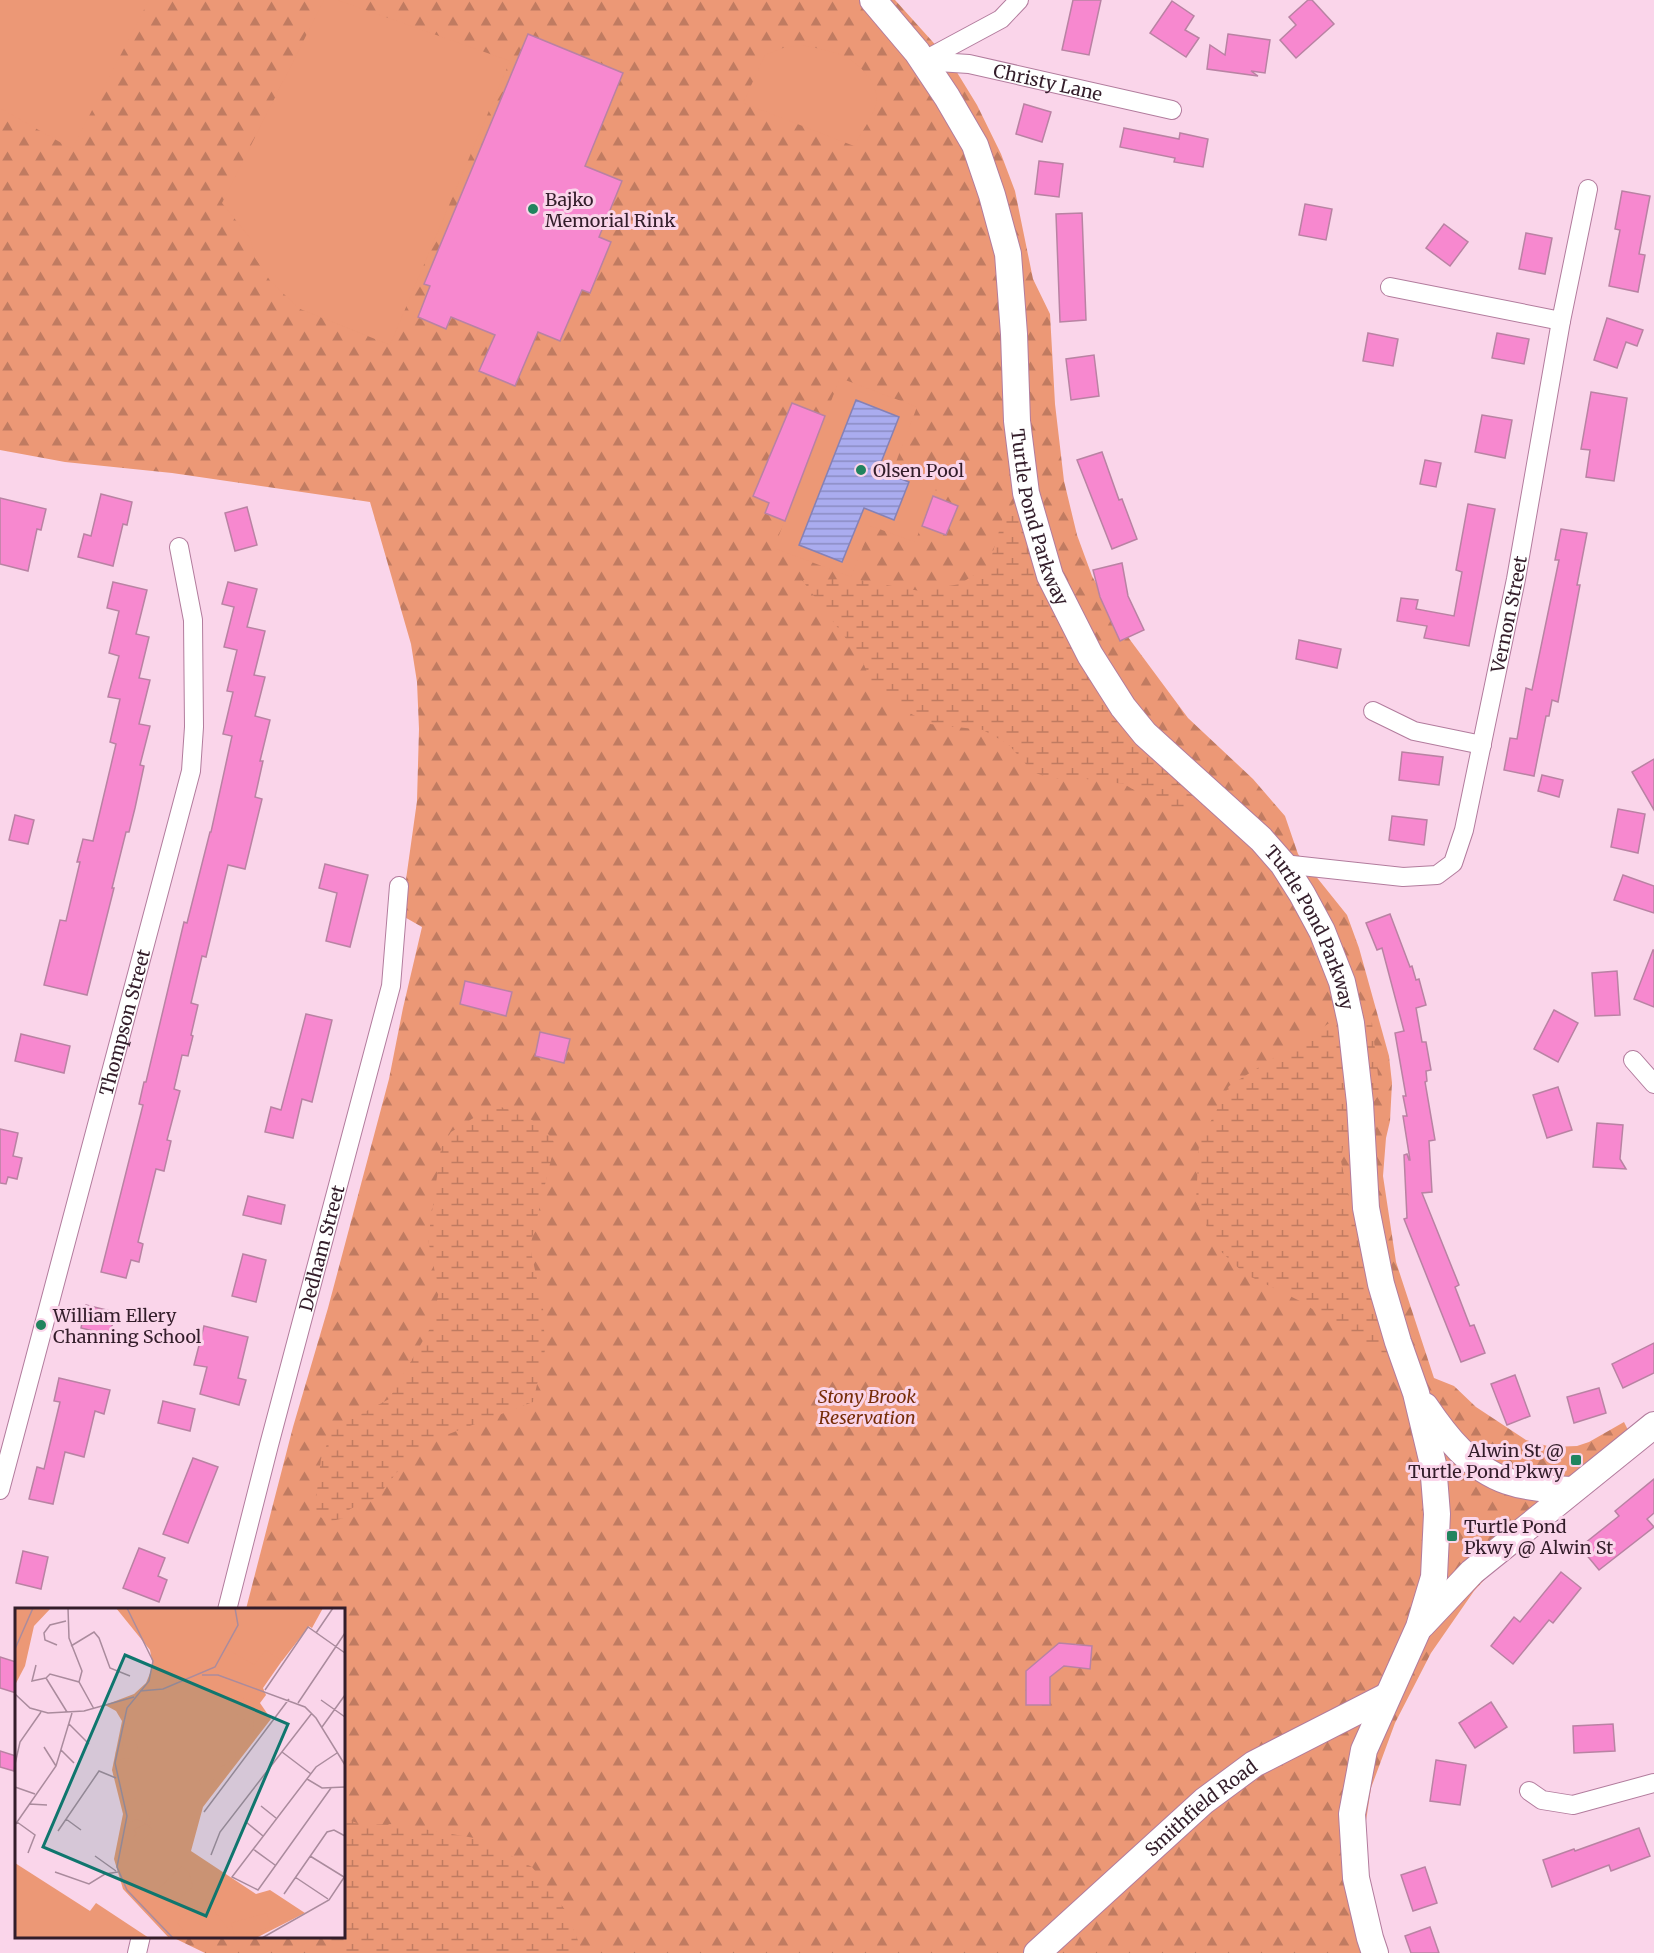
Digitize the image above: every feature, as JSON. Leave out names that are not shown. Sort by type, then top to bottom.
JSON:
[{"type":"main road","name":"Turtle Pond Parkway","points":[[873,0],[922,61],[946,97],[975,145],[992,195],[1008,254],[1017,421],[1026,493],[1050,576],[1090,655],[1123,707],[1145,734],[1261,839],[1282,864],[1302,894],[1322,932],[1342,982],[1351,1023],[1360,1103],[1366,1208],[1381,1284],[1416,1393],[1434,1464],[1437,1514],[1434,1576],[1419,1627],[1364,1750],[1352,1814],[1356,1878],[1375,1953]]},
{"type":"main road","points":[[1416,1393],[1442,1431],[1461,1452],[1483,1469],[1506,1481],[1572,1491]]},
{"type":"main road","points":[[1419,1627],[1472,1572],[1654,1425]]},
{"type":"main road","name":"Smithfield Road","points":[[1037,1953],[1197,1807],[1246,1770],[1263,1759],[1387,1696]]},
{"type":"street","points":[[922,61],[1001,19],[1019,0]]},
{"type":"street","name":"Christy Lane","points":[[922,61],[969,64],[1172,110]]},
{"type":"street","name":"Vernon Street","points":[[1282,864],[1403,877],[1437,875],[1453,863],[1464,830],[1516,579],[1588,189]]},
{"type":"street","points":[[1390,286],[1562,321]]},
{"type":"street","name":"Thompson Street","points":[[0,1490],[191,771],[194,727],[193,620],[179,547]]},
{"type":"street","points":[[1373,711],[1414,731],[1482,746]]},
{"type":"street","name":"Dedham Street","points":[[228,1608],[391,987],[399,886]]},
{"type":"street","points":[[1633,1060],[1654,1084]]},
{"type":"street","points":[[1529,1791],[1542,1800],[1573,1805],[1654,1783]]},
{"type":"street","points":[[136,1953],[140,1938]]},
{"type":"green space","name":"Stony Brook Reservation","points":[[0,0],[895,0],[950,61],[977,105],[1001,154],[1015,191],[1033,279],[1050,314],[1055,404],[1064,481],[1077,535],[1092,576],[1122,629],[1188,718],[1253,779],[1285,816],[1298,854],[1347,915],[1359,948],[1389,1056],[1392,1083],[1383,1176],[1396,1262],[1434,1378],[1454,1386],[1476,1407],[1526,1440],[1551,1447],[1577,1446],[1589,1442],[1624,1422],[1638,1450],[1521,1540],[1474,1591],[1431,1653],[1395,1723],[1371,1788],[1362,1847],[1370,1953],[205,1953],[174,1938],[345,1938],[345,1608],[246,1608],[293,1427],[328,1308],[389,1079],[422,927],[401,915],[417,801],[419,729],[417,682],[411,644],[370,502],[172,473],[65,462],[0,450]]},
{"type":"green space","points":[[0,0],[149,0],[72,149],[0,108]]},
{"type":"green space","points":[[324,0],[337,0],[510,61],[390,345],[300,309],[271,282],[255,258],[250,238],[222,203]]},
{"type":"green space","points":[[802,45],[846,57],[858,65],[873,84],[877,98],[876,105],[854,146],[743,103],[765,55],[783,48]]},
{"type":"green space","name":"Olsen Pool","points":[[840,378],[917,407],[896,462],[940,479],[915,542],[871,526],[851,577],[774,548]]},
{"type":"green space","points":[[1016,502],[1089,657],[1212,804],[1165,809],[1124,784],[1071,777],[1052,779],[1033,772],[1008,744],[983,730],[930,724],[891,703],[872,684],[862,660],[802,580],[853,579],[920,591],[960,584],[989,565],[1005,511]]},
{"type":"green space","points":[[1355,1007],[1372,1023],[1380,1093],[1343,1146],[1341,1161],[1361,1252],[1403,1344],[1395,1366],[1302,1302],[1245,1274],[1215,1246],[1196,1201],[1199,1144],[1229,1086]]},
{"type":"green space","points":[[501,1107],[532,1120],[555,1143],[530,1247],[543,1307],[545,1350],[533,1402],[433,1440],[412,1454],[376,1498],[350,1509],[344,1518],[332,1521],[314,1515],[321,1459],[333,1429],[389,1399],[432,1325],[439,1291],[428,1240],[441,1148],[451,1132],[483,1112]]},
{"type":"green space","points":[[345,1818],[362,1825],[395,1824],[480,1839],[532,1867],[566,1911],[583,1953],[333,1953],[329,1938],[345,1938]]},
{"type":"water","points":[[856,400],[899,417],[878,470],[909,482],[894,520],[864,508],[842,562],[799,545]]},
{"type":"building","points":[[1073,0],[1101,0],[1089,55],[1062,50]]},
{"type":"building","points":[[1308,0],[1312,0],[1334,24],[1296,58],[1280,40],[1296,25],[1289,17]]},
{"type":"building","points":[[1172,1],[1194,16],[1185,30],[1199,38],[1186,57],[1150,33]]},
{"type":"building","name":"Bajko Memorial Rink","points":[[528,34],[623,73],[585,166],[622,181],[599,237],[611,242],[590,293],[582,290],[560,341],[538,332],[515,386],[479,371],[495,335],[451,317],[446,329],[418,317],[430,286],[424,284]]},
{"type":"building","points":[[1228,34],[1270,40],[1265,73],[1251,71],[1258,76],[1207,69],[1210,45],[1225,55]]},
{"type":"building","points":[[1024,104],[1051,112],[1042,142],[1016,134]]},
{"type":"building","points":[[1124,128],[1179,139],[1180,133],[1208,139],[1203,167],[1174,162],[1175,158],[1120,147]]},
{"type":"building","points":[[1039,161],[1063,164],[1059,197],[1035,194]]},
{"type":"building","points":[[1622,191],[1650,196],[1639,254],[1645,255],[1638,292],[1609,286],[1620,230],[1615,229]]},
{"type":"building","points":[[1305,204],[1332,209],[1326,240],[1299,235]]},
{"type":"building","points":[[1082,213],[1086,320],[1060,322],[1056,214]]},
{"type":"building","points":[[1444,224],[1468,242],[1450,266],[1426,248]]},
{"type":"building","points":[[1526,233],[1552,238],[1545,274],[1519,269]]},
{"type":"building","points":[[1607,318],[1643,330],[1637,346],[1626,342],[1617,368],[1594,360]]},
{"type":"building","points":[[1368,333],[1398,339],[1393,366],[1363,361]]},
{"type":"building","points":[[1497,333],[1529,339],[1524,364],[1492,358]]},
{"type":"building","points":[[1094,355],[1099,396],[1071,400],[1066,359]]},
{"type":"building","points":[[1591,392],[1627,398],[1614,481],[1586,477],[1590,450],[1581,449]]},
{"type":"building","points":[[792,403],[825,416],[785,521],[765,513],[769,503],[753,496]]},
{"type":"building","points":[[1482,415],[1512,420],[1505,458],[1475,452]]},
{"type":"building","points":[[1102,452],[1119,500],[1122,499],[1137,539],[1112,549],[1077,460]]},
{"type":"building","points":[[1425,460],[1441,463],[1436,487],[1420,484]]},
{"type":"building","points":[[101,494],[132,502],[127,525],[123,524],[113,566],[78,557],[84,534],[91,536]]},
{"type":"building","points":[[933,496],[958,506],[946,535],[922,526]]},
{"type":"building","points":[[0,498],[46,509],[41,530],[37,529],[28,571],[0,564]]},
{"type":"building","points":[[1468,504],[1495,509],[1469,646],[1424,638],[1427,626],[1397,621],[1401,598],[1418,600],[1416,609],[1454,616],[1462,572],[1456,570]]},
{"type":"building","points":[[247,507],[257,545],[235,551],[225,513]]},
{"type":"building","points":[[1561,529],[1587,533],[1577,585],[1580,585],[1558,702],[1552,700],[1549,716],[1546,716],[1534,776],[1504,770],[1510,738],[1517,739],[1526,688],[1532,690],[1559,560],[1555,560]]},
{"type":"building","points":[[1122,563],[1128,596],[1144,630],[1120,641],[1100,597],[1093,570]]},
{"type":"building","points":[[113,582],[147,590],[136,634],[149,637],[139,678],[150,680],[139,724],[150,726],[140,765],[144,766],[135,808],[129,832],[126,832],[87,995],[44,985],[60,920],[66,921],[83,839],[93,841],[116,744],[110,742],[120,699],[108,697],[119,656],[109,653],[119,611],[107,608]]},
{"type":"building","points":[[228,582],[257,589],[247,627],[265,631],[254,675],[265,677],[255,716],[270,720],[260,761],[263,761],[255,797],[262,799],[245,869],[228,865],[206,957],[202,956],[191,1003],[198,1005],[191,1035],[193,1036],[188,1056],[182,1055],[174,1089],[180,1091],[167,1140],[171,1141],[164,1171],[156,1169],[138,1242],[143,1244],[139,1262],[131,1260],[126,1278],[101,1272],[143,1105],[139,1104],[144,1082],[146,1082],[184,922],[187,923],[211,832],[232,736],[223,734],[233,692],[227,691],[237,650],[224,647],[234,607],[222,604]]},
{"type":"building","points":[[1299,640],[1341,649],[1337,668],[1296,659]]},
{"type":"building","points":[[1402,752],[1443,757],[1439,785],[1399,780]]},
{"type":"building","points":[[1654,759],[1654,810],[1632,772]]},
{"type":"building","points":[[1542,775],[1563,780],[1559,797],[1538,791]]},
{"type":"building","points":[[1618,809],[1645,814],[1638,853],[1611,847]]},
{"type":"building","points":[[15,815],[34,820],[28,844],[9,840]]},
{"type":"building","points":[[1392,816],[1427,820],[1424,845],[1389,840]]},
{"type":"building","points":[[325,864],[368,875],[350,947],[326,941],[337,893],[319,888]]},
{"type":"building","points":[[1623,875],[1654,886],[1654,913],[1614,900]]},
{"type":"building","points":[[1390,914],[1410,967],[1412,966],[1416,980],[1419,979],[1426,1005],[1416,1008],[1422,1042],[1426,1042],[1431,1070],[1426,1071],[1427,1081],[1425,1082],[1435,1140],[1429,1141],[1432,1192],[1422,1193],[1459,1285],[1455,1287],[1470,1326],[1474,1325],[1485,1353],[1461,1362],[1404,1219],[1407,1218],[1404,1155],[1407,1154],[1410,1160],[1403,1116],[1407,1116],[1403,1096],[1406,1096],[1395,1033],[1404,1031],[1382,948],[1377,950],[1366,923]]},
{"type":"building","points":[[1654,950],[1654,1007],[1634,999]]},
{"type":"building","points":[[1617,971],[1620,1015],[1595,1016],[1592,973]]},
{"type":"building","points":[[465,981],[512,992],[506,1016],[460,1004]]},
{"type":"building","points":[[1554,1010],[1578,1023],[1558,1062],[1534,1049]]},
{"type":"building","points":[[306,1014],[332,1020],[312,1102],[302,1099],[293,1138],[265,1132],[271,1107],[281,1110]]},
{"type":"building","points":[[540,1032],[570,1039],[564,1063],[535,1056]]},
{"type":"building","points":[[21,1034],[70,1046],[64,1073],[15,1061]]},
{"type":"building","points":[[1558,1087],[1572,1130],[1547,1138],[1533,1095]]},
{"type":"building","points":[[1597,1123],[1623,1125],[1620,1159],[1626,1169],[1593,1167]]},
{"type":"building","points":[[0,1129],[18,1133],[13,1156],[22,1158],[17,1179],[8,1177],[6,1184],[0,1183]]},
{"type":"building","points":[[248,1196],[285,1205],[281,1224],[243,1215]]},
{"type":"building","points":[[243,1254],[266,1260],[256,1302],[232,1296]]},
{"type":"building","points":[[86,1305],[115,1312],[110,1335],[81,1328]]},
{"type":"building","points":[[204,1326],[248,1337],[238,1378],[246,1380],[239,1405],[200,1394],[207,1367],[194,1365]]},
{"type":"building","points":[[1654,1343],[1654,1373],[1623,1388],[1612,1364]]},
{"type":"building","points":[[1515,1375],[1530,1416],[1507,1425],[1491,1384]]},
{"type":"building","points":[[59,1378],[110,1390],[104,1414],[95,1411],[84,1457],[65,1452],[53,1504],[29,1499],[37,1467],[44,1469],[60,1402],[54,1401]]},
{"type":"building","points":[[1599,1388],[1606,1413],[1574,1423],[1567,1397]]},
{"type":"building","points":[[163,1401],[195,1409],[190,1431],[158,1423]]},
{"type":"building","points":[[193,1458],[218,1467],[188,1543],[163,1534]]},
{"type":"building","points":[[1654,1479],[1654,1513],[1647,1519],[1654,1527],[1599,1570],[1580,1547],[1619,1516],[1615,1511]]},
{"type":"building","points":[[139,1548],[165,1558],[158,1576],[167,1580],[159,1602],[123,1588]]},
{"type":"building","points":[[23,1551],[48,1557],[41,1589],[16,1583]]},
{"type":"building","points":[[1561,1572],[1581,1588],[1553,1623],[1549,1620],[1513,1664],[1491,1646],[1514,1617],[1520,1622]]},
{"type":"building","points":[[1059,1643],[1092,1646],[1090,1669],[1064,1666],[1050,1677],[1050,1705],[1026,1705],[1026,1671]]},
{"type":"building","points":[[0,1657],[15,1662],[15,1693],[0,1688]]},
{"type":"building","points":[[1491,1702],[1507,1727],[1475,1748],[1459,1723]]},
{"type":"building","points":[[1613,1724],[1615,1751],[1574,1753],[1573,1726]]},
{"type":"building","points":[[0,1751],[15,1756],[14,1771],[0,1767]]},
{"type":"building","points":[[1436,1760],[1466,1765],[1460,1805],[1430,1801]]},
{"type":"building","points":[[1639,1828],[1650,1856],[1611,1871],[1609,1865],[1552,1887],[1543,1860]]},
{"type":"building","points":[[1425,1867],[1437,1903],[1413,1911],[1401,1875]]},
{"type":"building","points":[[1430,1927],[1439,1953],[1411,1953],[1405,1936]]},
{"type":"place","name":"Bajko Memorial Rink","points":[[533,209]]},
{"type":"place","name":"Olsen Pool","points":[[861,470]]},
{"type":"place","name":"William Ellery Channing School","points":[[41,1325]]},
{"type":"place","name":"Alwin St @ Turtle Pond Pkwy","points":[[1576,1460]]},
{"type":"place","name":"Turtle Pond Pkwy @ Alwin St","points":[[1452,1536]]}]
